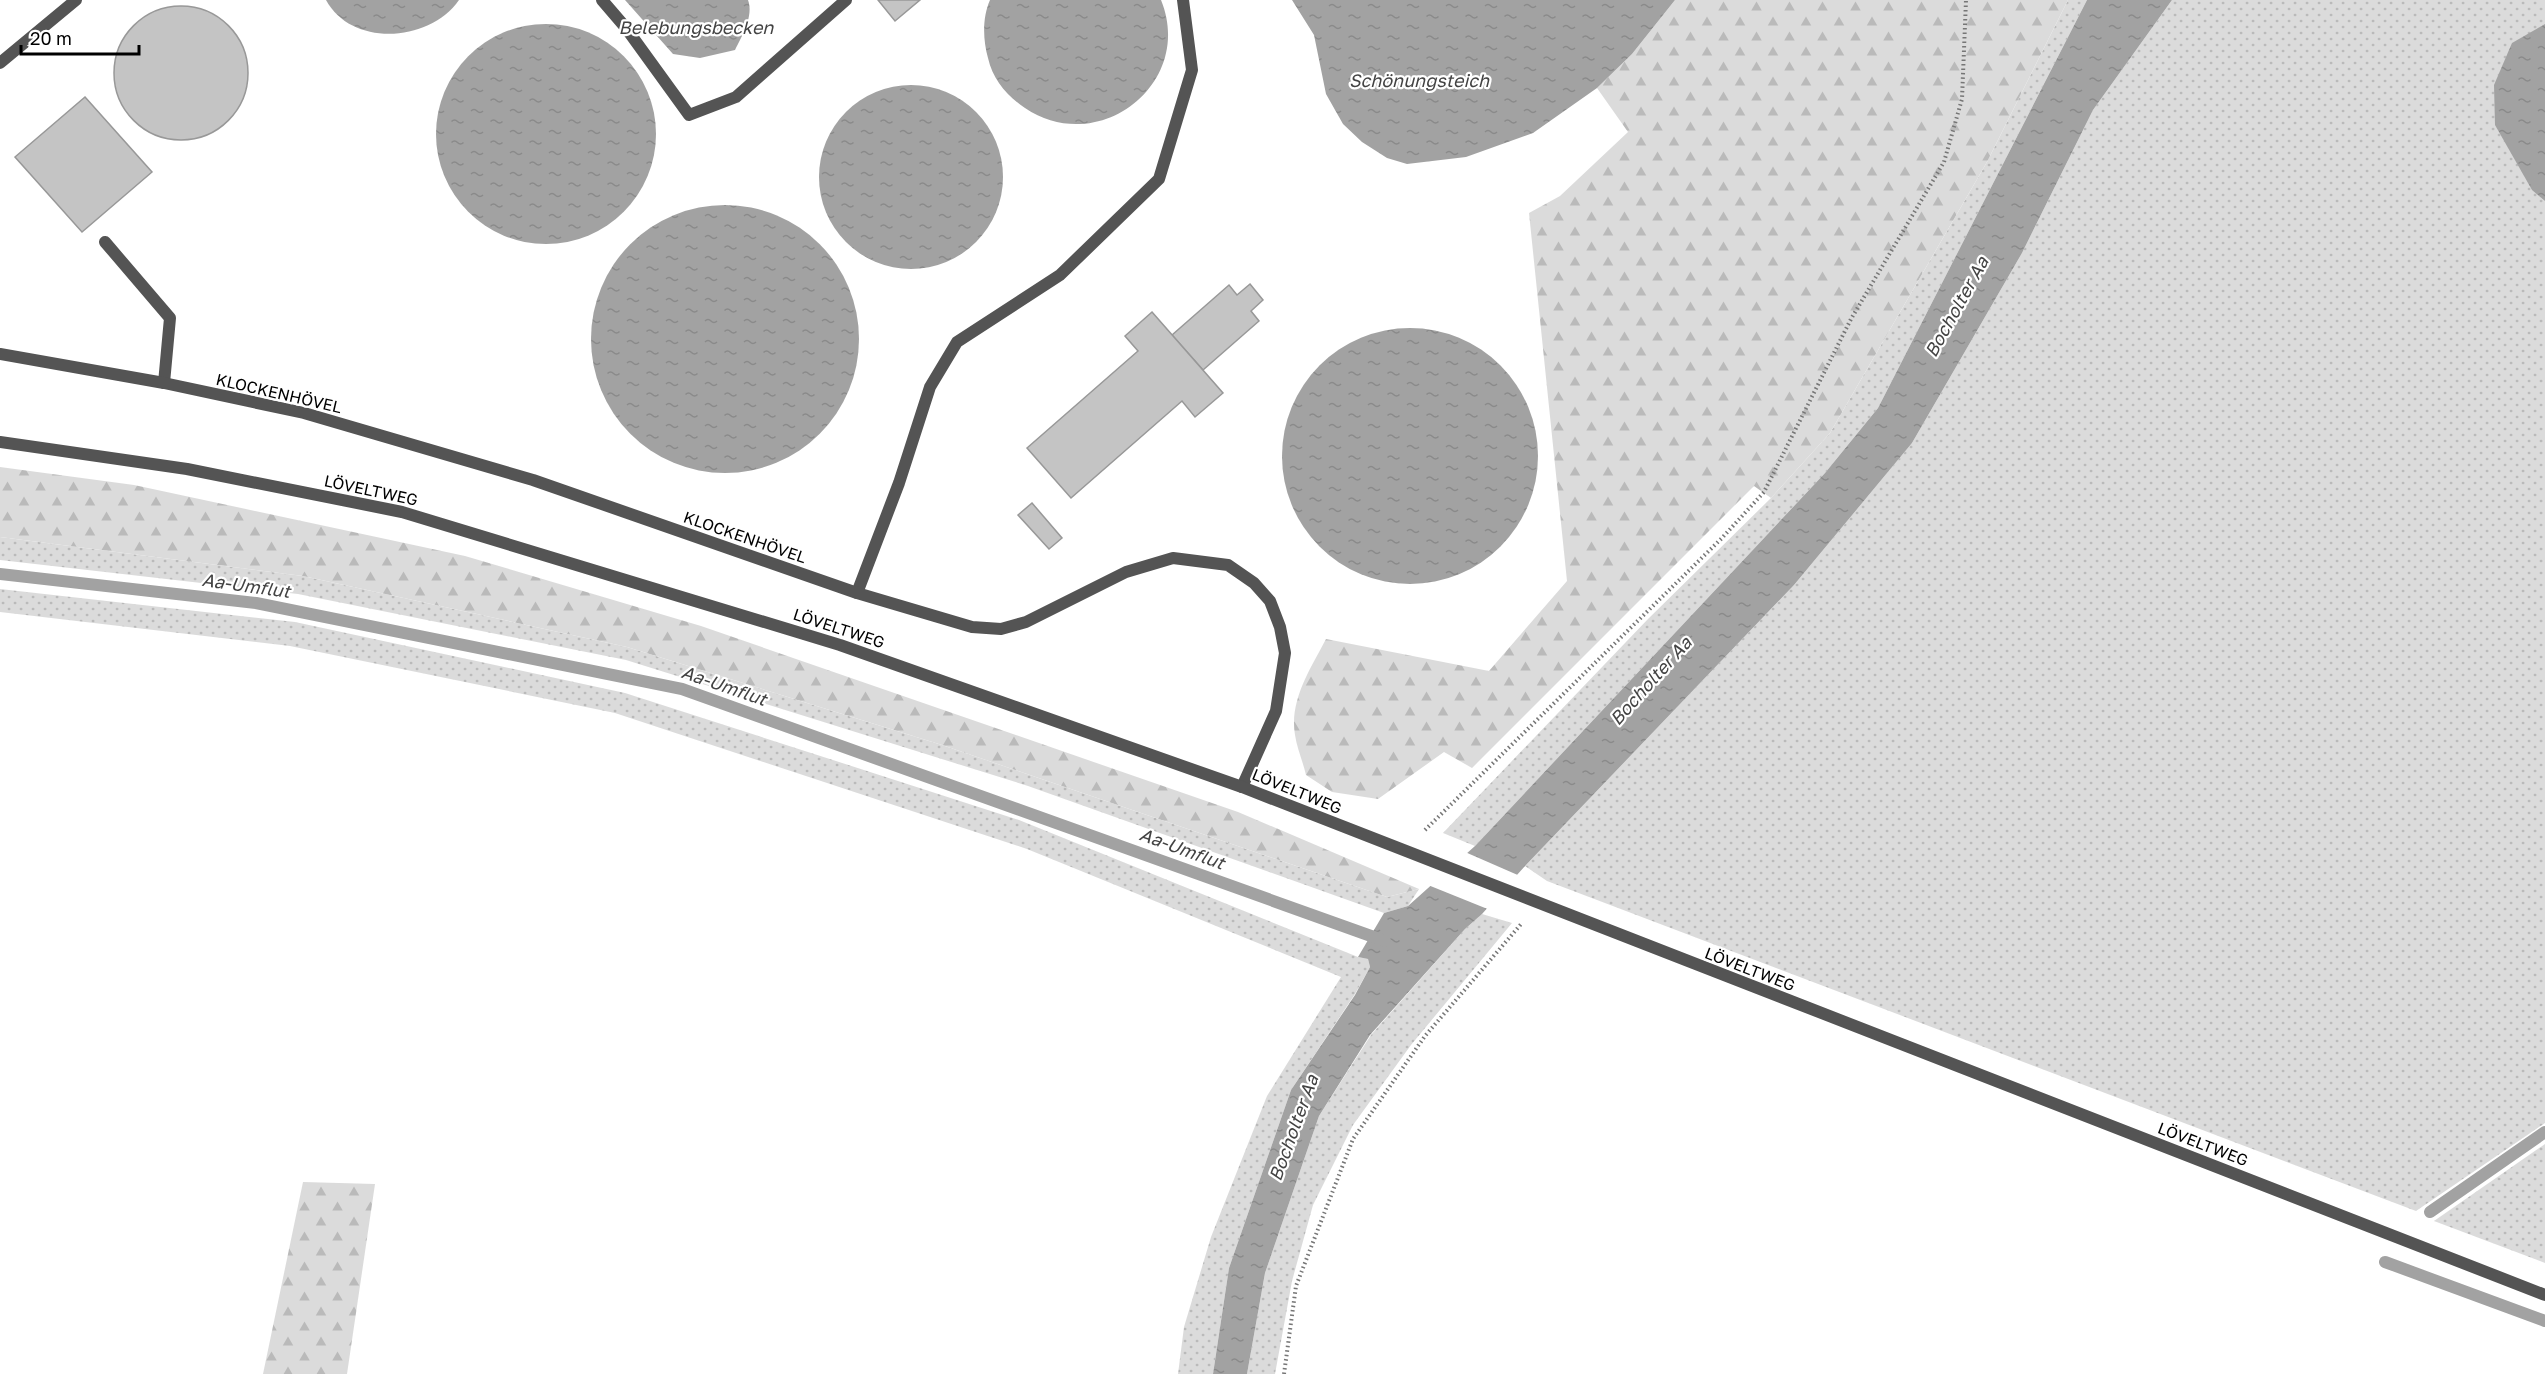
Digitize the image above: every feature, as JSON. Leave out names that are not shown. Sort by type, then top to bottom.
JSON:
[{"type":"street","points":[[0,63],[76,0]]},
{"type":"street","points":[[602,0],[626,28],[689,115],[736,97],[846,0]]},
{"type":"street","points":[[856,593],[899,483],[930,387],[957,342],[1060,275],[1159,179],[1192,70],[1183,0]]},
{"type":"street","points":[[105,242],[170,318],[164,383]]},
{"type":"street","name":"KLOCKENHÖVEL","points":[[0,354],[164,383],[304,413],[533,480],[856,593],[972,627],[1001,629],[1026,622],[1126,572],[1173,558],[1228,566],[1254,583],[1270,601],[1280,627],[1285,653],[1276,711],[1242,787]]},
{"type":"street","name":"LÖVELTWEG","points":[[0,442],[187,469],[402,512],[840,645],[1242,787],[2545,1295]]},
{"type":"path","points":[[1406,852],[1423,832],[1722,538],[1764,492],[1851,319],[1944,162],[1962,99],[1966,0]]},
{"type":"path","points":[[1284,1374],[1296,1286],[1353,1139],[1425,1036],[1534,902]]},
{"type":"green space","points":[[1675,0],[2068,0],[1987,162],[1830,433],[1771,498],[1754,486],[1472,768],[1444,752],[1378,799],[1332,792],[1306,775],[1296,740],[1294,722],[1298,697],[1326,639],[1489,671],[1567,581],[1529,213],[1560,196],[1628,132],[1597,88],[1632,54]]},
{"type":"green space","points":[[2068,0],[2087,0],[1878,408],[1825,473],[1475,846],[1443,833],[1648,619],[1771,498],[1830,433],[1987,162]]},
{"type":"green space","points":[[2172,0],[2545,0],[2545,1123],[2416,1211],[1547,881],[1525,866],[1794,585],[1912,443],[2022,253],[2093,110]]},
{"type":"green space","points":[[0,467],[134,485],[465,556],[701,626],[1238,812],[1419,889],[1387,897],[942,745],[627,647],[303,576],[0,537]]},
{"type":"green space","points":[[0,537],[303,576],[627,647],[942,745],[1387,897],[1419,889],[1408,906],[1384,913],[1028,786],[626,660],[298,594],[0,560]]},
{"type":"green space","points":[[0,589],[295,622],[625,693],[1019,820],[1358,957],[1368,959],[1370,967],[1355,994],[1291,1090],[1229,1268],[1213,1374],[1178,1374],[1184,1327],[1211,1237],[1267,1096],[1341,977],[1027,849],[615,713],[290,646],[0,612]]},
{"type":"green space","points":[[1482,914],[1512,923],[1411,1045],[1353,1125],[1313,1205],[1292,1281],[1275,1374],[1247,1374],[1265,1273],[1319,1116],[1371,1035],[1465,929]]},
{"type":"green space","points":[[2545,1144],[2545,1263],[2434,1221]]},
{"type":"green space","points":[[303,1182],[375,1184],[347,1374],[263,1374]]},
{"type":"water","points":[[326,0],[459,0],[446,14],[430,24],[411,31],[391,34],[372,32],[354,26],[338,16]]},
{"type":"water","name":"Belebungsbecken","points":[[625,0],[748,0],[749,13],[735,50],[700,58],[673,54]]},
{"type":"water","points":[[990,0],[1161,0],[1168,31],[1164,59],[1152,84],[1134,104],[1110,118],[1082,124],[1053,121],[1018,103],[1002,87],[993,73],[984,36]]},
{"type":"water","name":"Schönungsteich","points":[[1292,0],[1675,0],[1632,54],[1597,88],[1533,133],[1466,157],[1407,164],[1387,158],[1362,142],[1343,124],[1326,94],[1314,35]]},
{"type":"water","name":"Bocholter Aa","points":[[2087,0],[2172,0],[2093,110],[2022,253],[1912,443],[1794,585],[1525,866],[1482,914],[1465,929],[1370,1035],[1319,1116],[1265,1273],[1247,1374],[1213,1374],[1229,1268],[1291,1090],[1355,995],[1370,967],[1368,959],[1358,957],[1384,913],[1408,906],[1475,846],[1825,473],[1878,408]]},
{"type":"water","points":[[535,24],[557,24],[588,32],[607,42],[624,56],[638,73],[648,92],[656,123],[656,145],[648,176],[638,195],[624,212],[607,226],[588,236],[557,244],[535,244],[494,231],[476,219],[461,204],[444,176],[436,145],[436,123],[449,82],[461,64],[476,49],[504,32]]},
{"type":"water","points":[[2545,24],[2545,201],[2532,190],[2495,125],[2494,85],[2512,43]]},
{"type":"water","points":[[911,85],[946,92],[976,112],[996,142],[1003,177],[996,212],[976,242],[946,262],[911,269],[876,262],[846,242],[826,212],[819,177],[826,142],[846,112],[876,92]]},
{"type":"water","points":[[712,205],[738,205],[776,215],[800,227],[820,244],[837,264],[854,300],[859,339],[854,378],[837,414],[820,434],[800,451],[764,468],[738,473],[712,473],[686,468],[650,451],[621,424],[613,414],[596,378],[591,352],[591,326],[596,300],[613,264],[640,235],[650,227],[686,210]]},
{"type":"water","points":[[1397,328],[1423,328],[1459,337],[1481,349],[1501,365],[1517,385],[1529,407],[1536,431],[1538,456],[1536,481],[1529,505],[1517,527],[1501,547],[1481,563],[1459,575],[1423,584],[1397,584],[1373,579],[1349,569],[1328,555],[1311,538],[1297,517],[1287,493],[1282,469],[1282,443],[1287,419],[1297,395],[1311,374],[1328,357],[1349,343],[1373,333]]},
{"type":"pier","points":[[1465,852],[1520,876],[1490,910],[1428,885]]},
{"type":"building","points":[[878,0],[920,0],[895,21]]},
{"type":"building","points":[[181,6],[207,11],[229,25],[243,47],[248,73],[243,99],[229,121],[207,135],[181,140],[155,135],[133,121],[119,99],[114,73],[119,47],[133,25],[155,11]]},
{"type":"building","points":[[85,97],[152,172],[82,232],[15,157]]},
{"type":"building","points":[[1250,284],[1263,300],[1251,311],[1259,321],[1203,370],[1172,335],[1229,285],[1237,295]]},
{"type":"building","points":[[1152,312],[1223,393],[1195,417],[1182,401],[1071,498],[1027,448],[1138,351],[1125,336]]},
{"type":"building","points":[[1032,503],[1062,538],[1049,549],[1018,515]]},
{"type":"waterway","name":"Aa-Umflut","points":[[0,574],[256,603],[682,689],[1385,941]]},
{"type":"waterway","points":[[2430,1212],[2545,1132]]},
{"type":"waterway","points":[[2385,1262],[2545,1321]]}]
